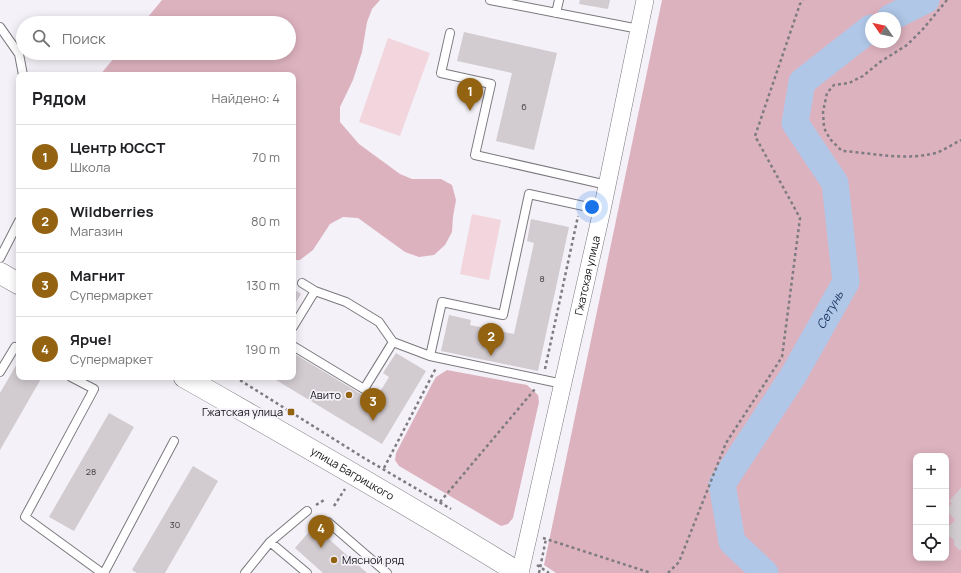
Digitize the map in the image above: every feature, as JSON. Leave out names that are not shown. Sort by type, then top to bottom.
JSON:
[{"type":"street","name":"Гжатская улица","points":[[520,573],[602,210],[645,0]]},
{"type":"street","points":[[0,273],[16,282]]},
{"type":"street","name":"улица Багрицкого","points":[[189,380],[280,431],[520,573]]},
{"type":"lane","points":[[490,0],[639,29]]},
{"type":"lane","points":[[556,13],[558,0]]},
{"type":"lane","points":[[0,27],[16,50]]},
{"type":"lane","points":[[450,33],[441,73],[491,84],[475,155],[607,185]]},
{"type":"lane","points":[[20,60],[22,72]]},
{"type":"lane","points":[[430,356],[442,302],[503,315],[529,194],[602,210]]},
{"type":"lane","points":[[0,258],[16,227]]},
{"type":"lane","points":[[302,283],[315,291],[346,302],[379,322],[393,342],[430,356],[563,384]]},
{"type":"lane","points":[[296,322],[315,291]]},
{"type":"lane","points":[[296,348],[364,390],[393,342]]},
{"type":"lane","points":[[0,372],[16,348]]},
{"type":"lane","points":[[77,380],[94,389],[25,517],[103,573],[174,441]]},
{"type":"lane","points":[[245,573],[270,542],[307,511]]},
{"type":"lane","points":[[328,522],[387,573]]},
{"type":"lane","points":[[270,542],[307,573]]},
{"type":"path","points":[[668,573],[679,562],[726,443],[782,357],[800,218],[755,136],[800,4],[803,0]]},
{"type":"path","points":[[947,0],[907,46],[880,62],[863,76],[849,83],[834,85],[827,93],[823,112],[824,128],[830,139],[842,151],[862,152],[884,156],[906,156],[936,152],[961,140]]},
{"type":"path","points":[[440,502],[542,380],[581,206]]},
{"type":"path","points":[[384,468],[441,358]]},
{"type":"path","points":[[240,380],[364,458],[384,468],[453,510]]},
{"type":"path","points":[[530,533],[651,573]]},
{"type":"path","points":[[539,573],[546,539]]},
{"type":"shaded area","points":[[162,0],[380,0],[372,9],[367,22],[362,52],[353,80],[340,107],[340,122],[359,144],[400,174],[412,179],[441,179],[452,185],[456,200],[452,232],[445,245],[434,255],[419,257],[405,252],[358,218],[343,217],[330,224],[313,250],[300,260],[296,260],[296,72],[102,72],[112,60],[296,60],[296,16],[149,16]]},
{"type":"shaded area","points":[[662,0],[961,0],[961,573],[556,573],[544,565]]},
{"type":"shaded area","points":[[388,38],[430,53],[400,136],[359,122]]},
{"type":"shaded area","points":[[472,214],[501,220],[489,280],[460,274]]},
{"type":"shaded area","points":[[447,370],[527,385],[538,395],[539,402],[513,518],[508,524],[501,526],[399,466],[395,460],[396,453],[436,377]]},
{"type":"building","points":[[580,0],[610,0],[608,9],[579,4]]},
{"type":"building","points":[[464,32],[557,53],[534,150],[496,141],[512,73],[457,61]]},
{"type":"building","points":[[531,219],[569,227],[538,371],[441,351],[449,315],[471,320],[470,325],[514,334],[534,243],[527,241]]},
{"type":"building","points":[[296,291],[301,294],[296,302]]},
{"type":"building","points":[[396,353],[426,371],[382,444],[276,380],[296,380],[296,355],[374,402],[389,377],[383,373]]},
{"type":"building","points":[[16,365],[16,380],[40,380],[0,450],[0,393]]},
{"type":"building","points":[[109,413],[134,427],[74,531],[49,517]]},
{"type":"building","points":[[193,466],[218,481],[165,573],[137,573],[132,570]]},
{"type":"building","points":[[961,488],[961,550],[954,545],[954,540],[949,536],[949,526],[955,520],[949,513],[949,506],[952,503],[949,501]]},
{"type":"building","points":[[314,526],[367,573],[323,573],[295,548]]},
{"type":"waterway","name":"Сетунь","points":[[901,12],[926,0]]},
{"type":"waterway","name":"Сетунь","points":[[765,573],[732,542],[722,484],[793,376],[846,282],[835,183],[795,123],[802,82],[865,33]]},
{"type":"place","name":"Центр ЮССТ","points":[[470,111]]},
{"type":"place","name":"Wildberries","points":[[491,356]]},
{"type":"place","name":"Авито","points":[[349,395]]},
{"type":"place","name":"Гжатская улица","points":[[291,412]]},
{"type":"place","name":"Магнит","points":[[373,421]]},
{"type":"place","name":"Ярче!","points":[[321,548]]},
{"type":"place","name":"Мясной ряд","points":[[334,560]]}]
